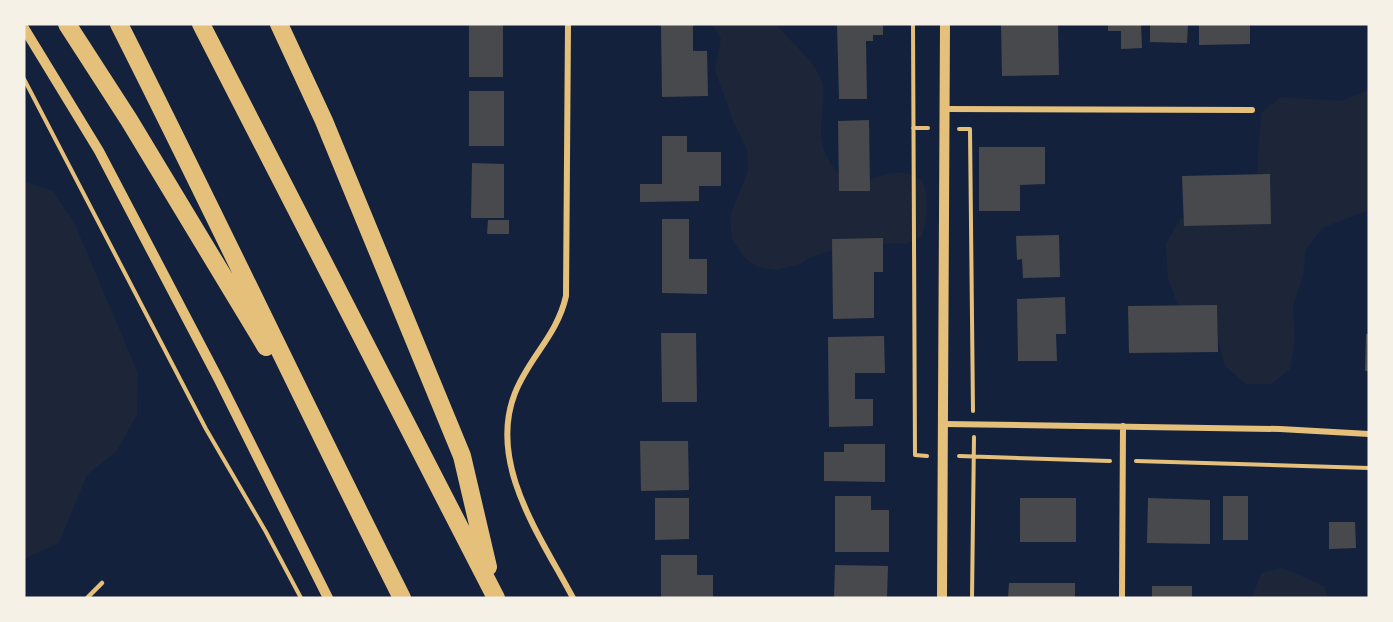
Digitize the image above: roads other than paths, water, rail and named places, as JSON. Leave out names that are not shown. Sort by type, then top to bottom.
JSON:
[{"type":"highway","points":[[67,24],[129,120],[326,448]]},
{"type":"highway","points":[[119,24],[326,448],[402,598]]},
{"type":"highway","points":[[201,24],[495,597]]},
{"type":"highway","points":[[279,24],[324,122],[462,456],[495,597]]},
{"type":"street","points":[[568,24],[566,296],[562,313],[546,344],[515,392],[508,418],[508,447],[510,465],[518,492],[573,598]]},
{"type":"street","points":[[942,598],[945,24]]},
{"type":"street","points":[[24,27],[99,151],[219,380],[328,598]]},
{"type":"street","points":[[945,109],[1252,110]]},
{"type":"street","points":[[944,424],[1280,429],[1369,434]]},
{"type":"street","points":[[1122,598],[1123,426]]},
{"type":"lane","points":[[87,598],[102,583]]}]
